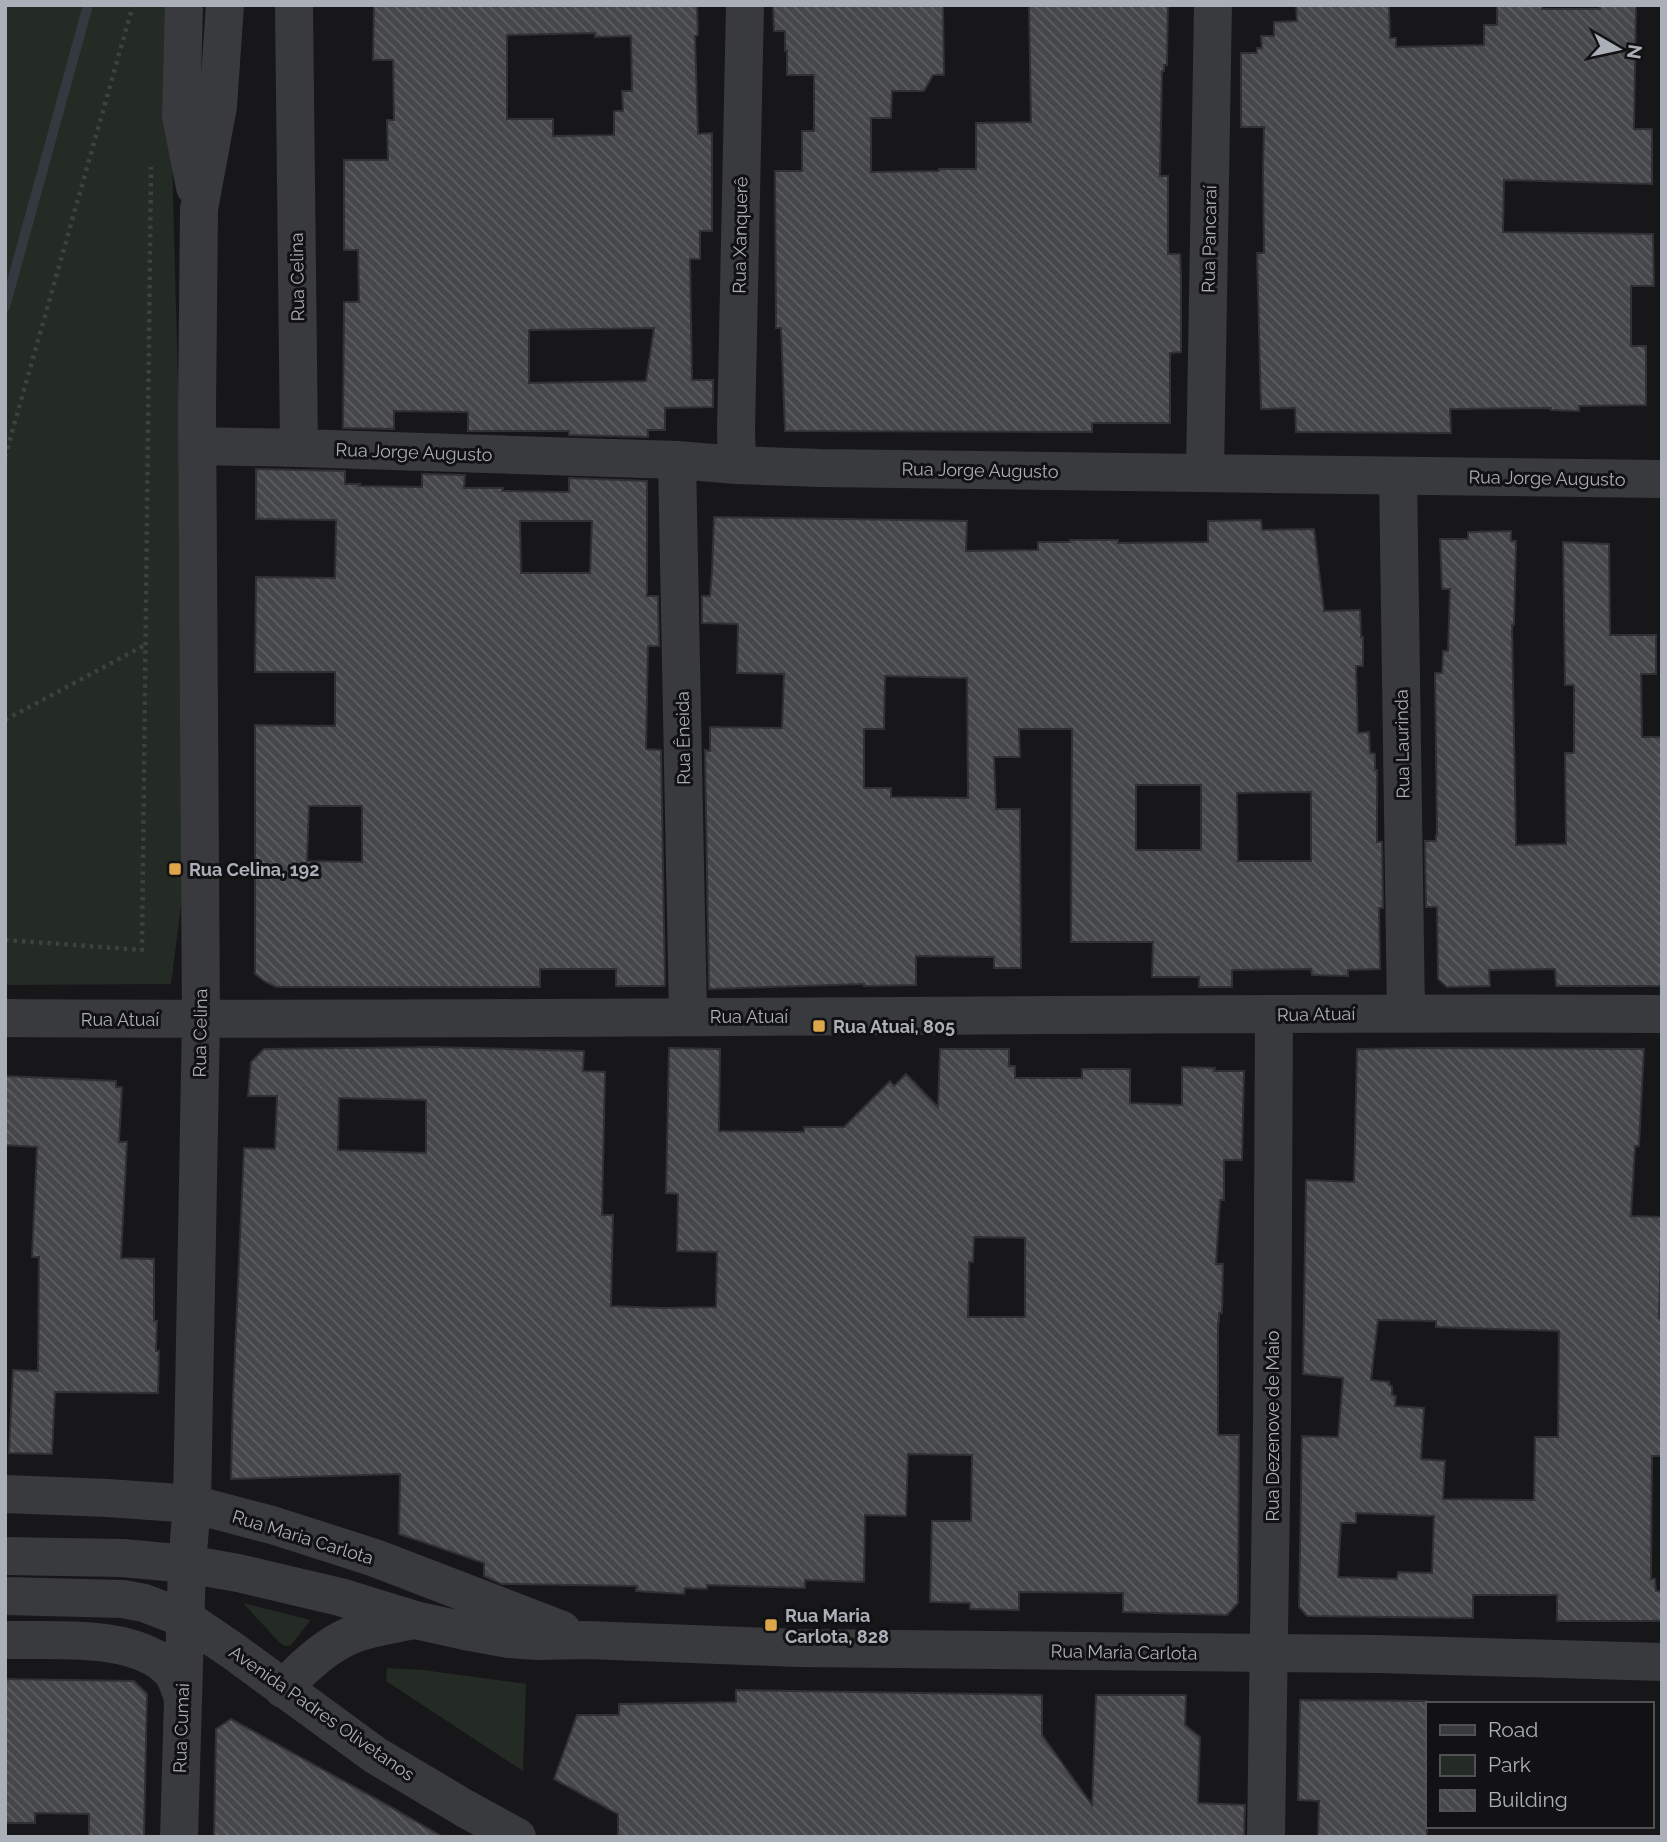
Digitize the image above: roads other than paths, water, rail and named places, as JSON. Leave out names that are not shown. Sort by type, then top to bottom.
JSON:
[{"type":"street","name":"Rua Celina","points":[[184,5],[181,116],[200,209]]},
{"type":"street","name":"Rua Celina","points":[[186,1619],[192,1504],[201,1019],[197,397],[200,209],[218,106],[225,5]]},
{"type":"street","name":"Rua Celina","points":[[294,5],[299,448]]},
{"type":"street","name":"Rua Xanquerê","points":[[737,465],[745,5]]},
{"type":"street","name":"Rua Pancaraí","points":[[1205,472],[1213,5]]},
{"type":"street","points":[[198,446],[299,448]]},
{"type":"street","name":"Rua Jorge Augusto","points":[[299,448],[677,460],[820,468],[1662,480]]},
{"type":"street","name":"Rua Êneida","points":[[677,460],[688,1017]]},
{"type":"street","name":"Rua Laurinda","points":[[1398,476],[1406,1013]]},
{"type":"street","name":"Rua Atuaí","points":[[5,1018],[269,1020],[1406,1013],[1662,1014]]},
{"type":"street","name":"Rua Dezenove de Maio","points":[[1266,1837],[1270,1654],[1274,1014]]},
{"type":"street","name":"Rua Maria Carlota","points":[[5,1494],[83,1496],[192,1504],[272,1525],[375,1559],[587,1640]]},
{"type":"street","name":"Rua Maria Carlota","points":[[5,1556],[122,1558],[187,1564],[291,1585],[465,1632],[538,1641],[587,1640],[799,1648],[1378,1654],[1662,1662]]},
{"type":"street","name":"Avenida Padres Olivetanos","points":[[5,1596],[123,1599],[144,1603],[186,1619],[375,1755],[517,1837]]},
{"type":"street","name":"Rua Cumai","points":[[179,1837],[186,1619]]},
{"type":"street","points":[[283,1689],[320,1653],[344,1638],[363,1631],[415,1620]]},
{"type":"street","points":[[5,1640],[91,1641],[125,1647],[154,1657],[172,1672],[182,1695]]},
{"type":"waterway","points":[[5,307],[88,5]]},
{"type":"place","name":"Rua Celina, 192","points":[[175,869]]},
{"type":"place","name":"Rua Atuai, 805","points":[[819,1026]]},
{"type":"place","name":"Rua Maria Carlota, 828","points":[[771,1625]]}]
